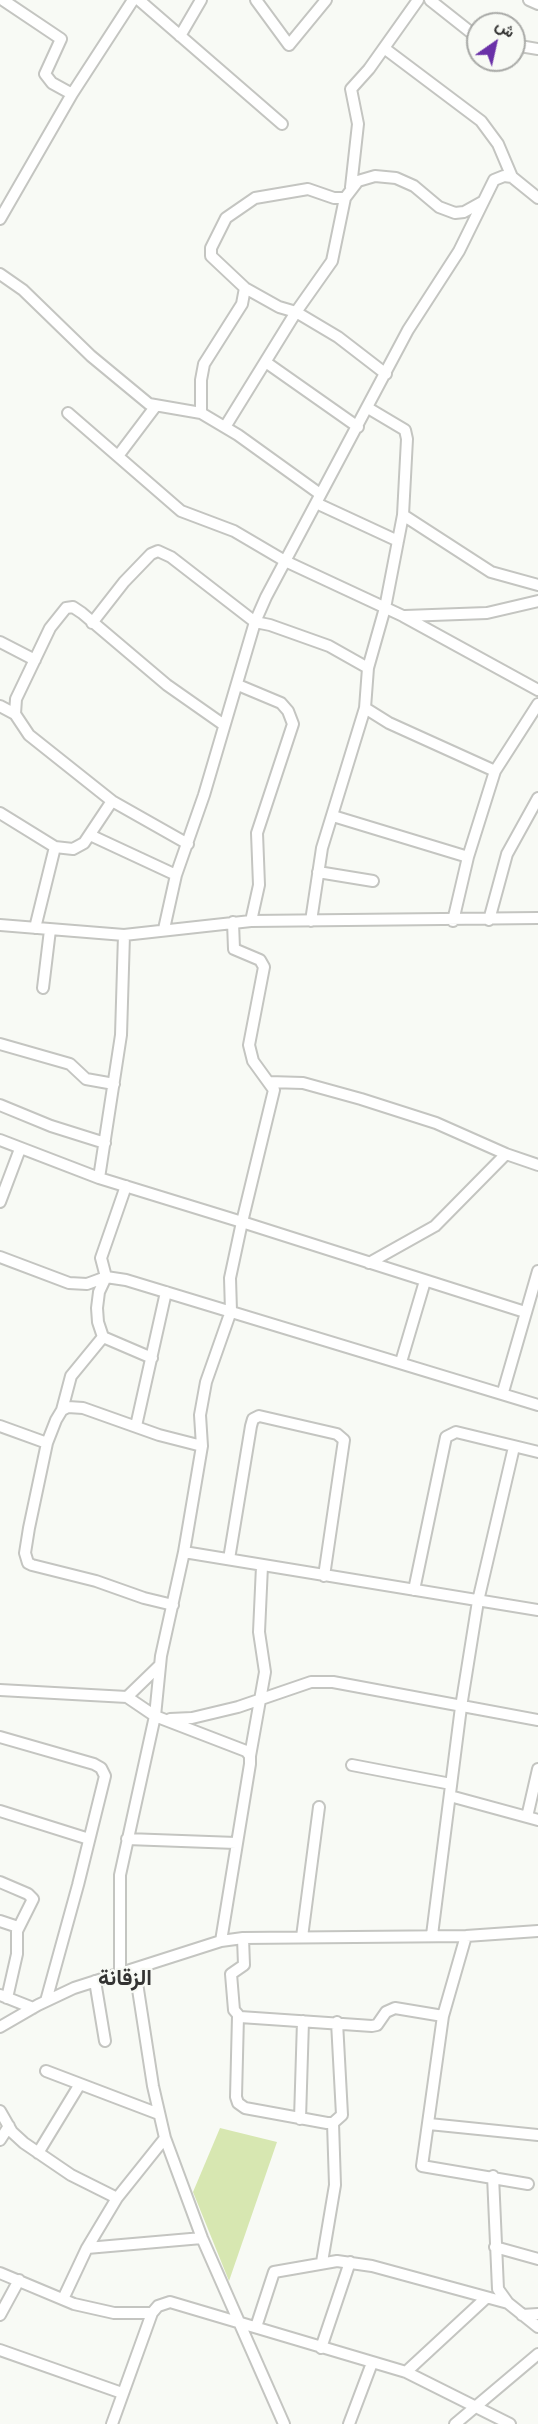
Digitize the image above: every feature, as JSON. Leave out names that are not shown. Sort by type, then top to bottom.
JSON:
[{"type":"street","points":[[3,0],[61,39],[45,74],[52,83],[72,94]]},
{"type":"street","points":[[0,219],[72,94],[133,0]]},
{"type":"street","points":[[139,0],[282,124]]},
{"type":"street","points":[[256,0],[289,45],[326,0]]},
{"type":"street","points":[[225,427],[267,363],[296,312],[332,261],[345,198],[351,187],[358,124],[351,89],[418,0]]},
{"type":"street","points":[[430,0],[466,28]]},
{"type":"street","points":[[529,0],[538,4]]},
{"type":"street","points":[[180,36],[200,1]]},
{"type":"street","points":[[384,48],[480,121],[498,144],[512,177],[538,198]]},
{"type":"street","points":[[351,187],[363,178],[387,176],[407,181],[447,211],[464,212],[482,202]]},
{"type":"street","points":[[164,929],[176,875],[238,686],[255,622],[408,330],[459,251],[494,180],[504,176],[512,177]]},
{"type":"street","points":[[345,198],[334,198],[312,189],[255,198],[231,213],[213,244],[211,256],[245,288],[279,307],[296,312],[338,337],[386,374]]},
{"type":"street","points":[[0,274],[23,290],[91,356],[155,407],[182,408],[201,412],[225,427],[318,498],[398,542]]},
{"type":"street","points":[[201,412],[201,380],[204,364],[242,304],[245,288]]},
{"type":"street","points":[[267,363],[358,427]]},
{"type":"street","points":[[118,456],[155,407]]},
{"type":"street","points":[[311,921],[322,848],[365,708],[368,668],[385,608],[403,515],[407,439],[405,430],[368,408]]},
{"type":"street","points":[[68,413],[181,511],[234,531],[285,561],[403,616],[538,690]]},
{"type":"street","points":[[403,515],[491,572],[538,585]]},
{"type":"street","points":[[92,623],[124,582],[156,551],[171,557],[255,622],[329,646],[368,668]]},
{"type":"street","points":[[403,616],[487,613],[538,601]]},
{"type":"street","points":[[15,714],[16,699],[50,628],[66,608],[77,609],[167,685],[224,725]]},
{"type":"street","points":[[0,642],[35,660]]},
{"type":"street","points":[[238,686],[281,704],[288,711],[293,724],[257,833],[259,885],[251,921]]},
{"type":"street","points":[[453,921],[468,857],[495,771],[538,704]]},
{"type":"street","points":[[0,706],[15,714],[29,735],[112,801],[188,844]]},
{"type":"street","points":[[365,708],[389,723],[495,771]]},
{"type":"street","points":[[489,920],[497,881],[507,854],[538,798]]},
{"type":"street","points":[[0,813],[55,847],[76,848],[90,835],[112,801]]},
{"type":"street","points":[[333,816],[468,857]]},
{"type":"street","points":[[90,835],[176,875]]},
{"type":"street","points":[[35,928],[55,847]]},
{"type":"street","points":[[318,872],[373,881]]},
{"type":"street","points":[[0,925],[124,935],[251,921],[453,921],[538,918]]},
{"type":"street","points":[[120,1973],[118,1901],[127,1839],[159,1718],[160,1665],[184,1552],[202,1446],[200,1415],[206,1382],[231,1311],[230,1278],[274,1093],[269,1082],[253,1061],[249,1045],[264,967],[260,960],[234,949],[232,922]]},
{"type":"street","points":[[43,988],[50,930]]},
{"type":"street","points":[[99,1178],[121,1035],[124,935]]},
{"type":"street","points":[[0,1044],[70,1064],[86,1079],[114,1084]]},
{"type":"street","points":[[269,1082],[303,1083],[360,1099],[435,1123],[506,1154],[538,1165]]},
{"type":"street","points":[[0,1105],[51,1126],[105,1143]]},
{"type":"street","points":[[0,1140],[99,1178],[525,1312]]},
{"type":"street","points":[[0,1202],[20,1149]]},
{"type":"street","points":[[369,1263],[435,1226],[506,1154]]},
{"type":"street","points":[[126,1186],[101,1256],[106,1277],[97,1300],[98,1323],[103,1337],[152,1358]]},
{"type":"street","points":[[0,1257],[69,1283],[87,1284],[106,1277],[166,1292],[502,1392],[538,1405]]},
{"type":"street","points":[[502,1392],[538,1271]]},
{"type":"street","points":[[401,1362],[425,1281]]},
{"type":"street","points":[[136,1426],[166,1292]]},
{"type":"street","points":[[103,1337],[71,1376],[62,1410],[47,1443],[25,1553],[28,1563],[173,1605]]},
{"type":"street","points":[[62,1410],[75,1406],[159,1435],[202,1446]]},
{"type":"street","points":[[229,1559],[251,1426],[254,1419],[259,1416],[337,1434],[344,1440],[324,1576]]},
{"type":"street","points":[[0,1426],[47,1443]]},
{"type":"street","points":[[414,1590],[446,1437],[456,1432],[538,1452]]},
{"type":"street","points":[[432,1935],[461,1707],[478,1601],[514,1447]]},
{"type":"street","points":[[184,1552],[538,1610]]},
{"type":"street","points":[[221,1941],[250,1756],[266,1672],[259,1632],[262,1566]]},
{"type":"street","points":[[127,1697],[160,1665]]},
{"type":"street","points":[[159,1718],[192,1718],[262,1700],[294,1685],[333,1682],[538,1720]]},
{"type":"street","points":[[0,1690],[127,1697],[159,1718],[239,1746],[250,1756]]},
{"type":"street","points":[[0,1737],[101,1768],[105,1776],[46,2001]]},
{"type":"street","points":[[352,1766],[451,1790],[533,1818],[538,1769]]},
{"type":"street","points":[[303,1937],[319,1807]]},
{"type":"street","points":[[0,1811],[89,1839]]},
{"type":"street","points":[[127,1839],[236,1843]]},
{"type":"street","points":[[0,1882],[32,1897],[32,1903],[18,1927],[18,1954],[4,1996],[33,2008]]},
{"type":"street","points":[[0,1921],[18,1927]]},
{"type":"street","points":[[0,2027],[46,2001],[120,1973],[221,1941],[243,1938],[466,1936],[538,1931]]},
{"type":"street","points":[[466,1936],[443,2016],[422,2166],[493,2176],[528,2184]]},
{"type":"street","points":[[243,1938],[244,1965],[231,1974],[234,2010],[238,2016],[236,2097],[238,2103],[246,2108],[333,2123],[342,2115],[343,2106],[337,2022]]},
{"type":"street","points":[[135,1970],[165,2138],[202,2238],[284,2424]]},
{"type":"street","points":[[95,1982],[105,2041]]},
{"type":"street","points":[[238,2016],[248,2019],[377,2025],[386,2012],[395,2008],[443,2016]]},
{"type":"street","points":[[300,2119],[303,2021]]},
{"type":"street","points":[[46,2071],[159,2114]]},
{"type":"street","points":[[38,2152],[80,2084]]},
{"type":"street","points":[[0,2111],[17,2137],[71,2175],[117,2198]]},
{"type":"street","points":[[322,2262],[335,2185],[333,2123]]},
{"type":"street","points":[[429,2124],[538,2135]]},
{"type":"street","points":[[0,2140],[9,2126]]},
{"type":"street","points":[[63,2299],[87,2248],[117,2198],[165,2138]]},
{"type":"street","points":[[493,2176],[498,2289],[508,2303],[538,2327]]},
{"type":"street","points":[[87,2248],[202,2238]]},
{"type":"street","points":[[495,2247],[538,2259]]},
{"type":"street","points":[[255,2327],[274,2272],[322,2262],[350,2262],[508,2303]]},
{"type":"street","points":[[321,2348],[350,2262]]},
{"type":"street","points":[[0,2273],[63,2299],[114,2313],[152,2313]]},
{"type":"street","points":[[0,2315],[19,2280]]},
{"type":"street","points":[[406,2372],[456,2322],[486,2298]]},
{"type":"street","points":[[112,2424],[152,2313],[158,2306],[177,2302],[321,2348],[406,2372],[510,2424]]},
{"type":"street","points":[[522,2315],[538,2314]]},
{"type":"street","points":[[0,2350],[122,2393]]},
{"type":"street","points":[[455,2424],[538,2354]]},
{"type":"street","points":[[349,2424],[372,2363]]},
{"type":"green space","points":[[220,2128],[277,2142],[229,2281],[193,2192]]},
{"type":"district","name":"الزقانة","points":[[125,1979]]}]
